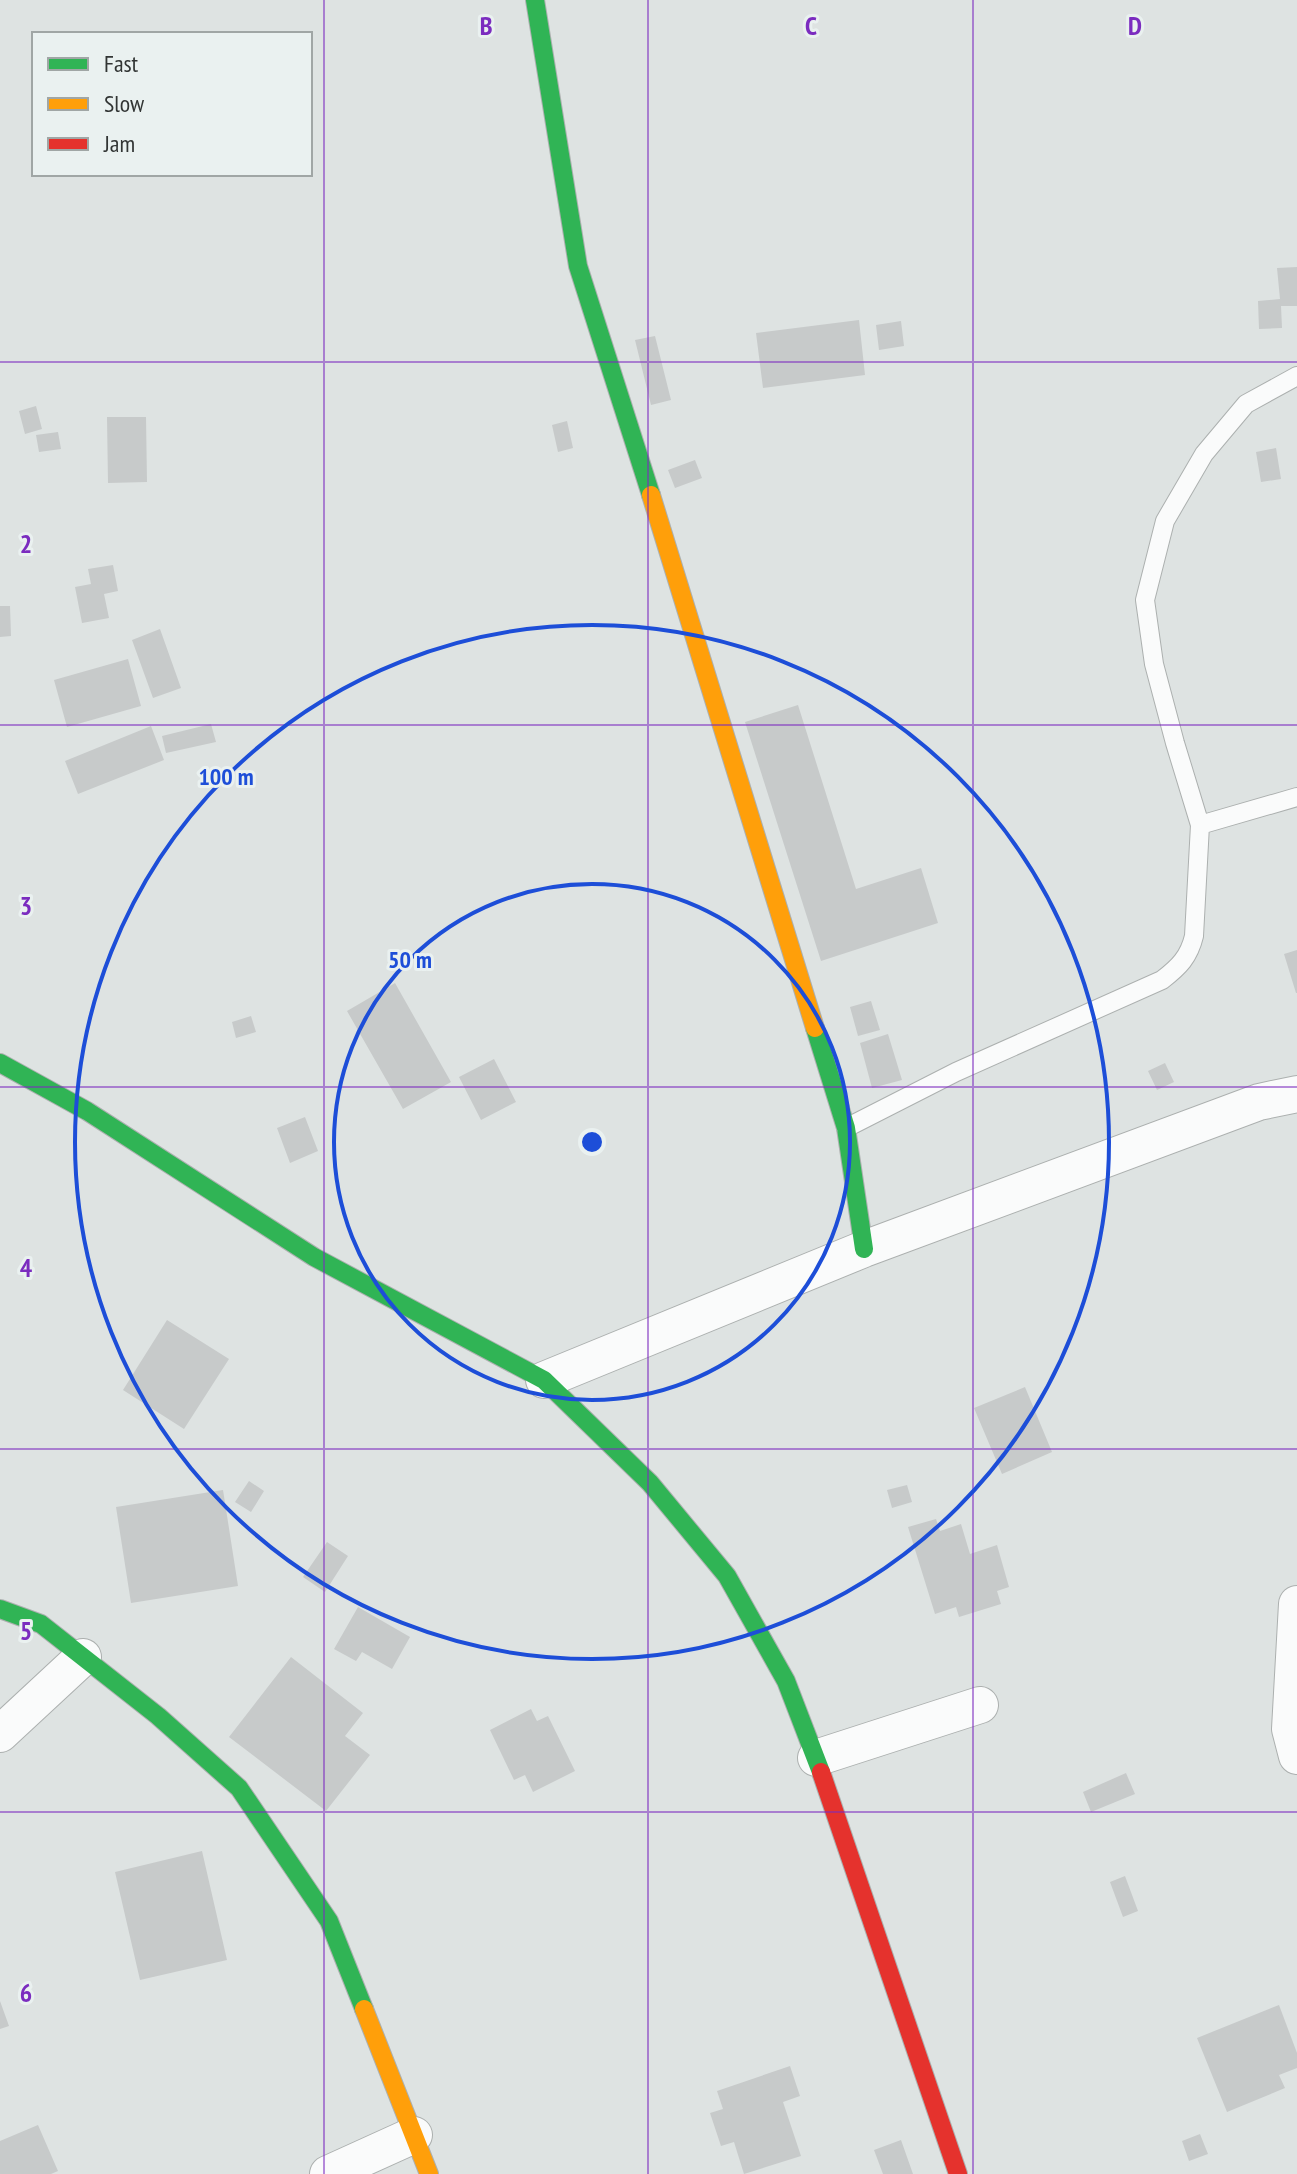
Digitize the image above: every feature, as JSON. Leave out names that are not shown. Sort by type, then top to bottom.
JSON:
[{"type":"street","points":[[535,0],[578,266],[846,1128],[864,1249]]},
{"type":"street","points":[[0,1063],[87,1111],[314,1257],[544,1380],[650,1483],[727,1576],[786,1681],[816,1758],[958,2174]]},
{"type":"street","points":[[544,1380],[864,1249],[1259,1102],[1297,1094]]},
{"type":"street","points":[[1297,1604],[1290,1729],[1297,1756]]},
{"type":"street","points":[[0,1609],[41,1624],[158,1716],[239,1788],[329,1921],[429,2174]]},
{"type":"street","points":[[0,1734],[83,1657]]},
{"type":"street","points":[[816,1758],[980,1705]]},
{"type":"street","points":[[328,2174],[414,2135]]},
{"type":"lane","points":[[846,1128],[956,1072],[1162,980],[1190,954],[1194,936],[1200,825],[1154,664],[1145,600],[1165,521],[1204,454],[1246,404],[1297,376]]},
{"type":"lane","points":[[1200,825],[1297,797]]},
{"type":"building","points":[[1297,267],[1297,306],[1281,306],[1282,328],[1259,329],[1258,301],[1280,299],[1277,268]]},
{"type":"building","points":[[859,320],[865,375],[763,388],[756,333]]},
{"type":"building","points":[[901,321],[904,346],[879,350],[876,325]]},
{"type":"building","points":[[655,336],[671,400],[651,405],[635,340]]},
{"type":"building","points":[[36,406],[42,429],[25,434],[19,411]]},
{"type":"building","points":[[107,417],[146,417],[147,482],[108,483]]},
{"type":"building","points":[[567,421],[573,448],[558,452],[552,425]]},
{"type":"building","points":[[58,432],[61,449],[39,452],[36,435]]},
{"type":"building","points":[[1276,448],[1281,479],[1261,482],[1256,452]]},
{"type":"building","points":[[695,460],[702,478],[675,488],[668,470]]},
{"type":"building","points":[[113,565],[118,591],[104,594],[109,618],[82,623],[75,587],[91,584],[88,569]]},
{"type":"building","points":[[0,606],[10,606],[11,636],[0,637]]},
{"type":"building","points":[[160,629],[181,688],[153,698],[132,640]]},
{"type":"building","points":[[128,659],[141,706],[67,727],[54,680]]},
{"type":"building","points":[[798,705],[856,889],[921,868],[938,923],[821,961],[745,722]]},
{"type":"building","points":[[211,724],[216,742],[166,753],[162,736]]},
{"type":"building","points":[[151,726],[164,760],[78,794],[65,761]]},
{"type":"building","points":[[1297,950],[1297,993],[1296,993],[1284,954]]},
{"type":"building","points":[[395,983],[451,1082],[403,1109],[347,1011]]},
{"type":"building","points":[[871,1001],[880,1030],[858,1036],[850,1007]]},
{"type":"building","points":[[251,1016],[256,1032],[236,1038],[232,1022]]},
{"type":"building","points":[[888,1034],[902,1080],[872,1088],[860,1043]]},
{"type":"building","points":[[494,1059],[516,1102],[481,1120],[459,1077]]},
{"type":"building","points":[[1165,1063],[1174,1082],[1157,1090],[1148,1071]]},
{"type":"building","points":[[305,1117],[318,1151],[290,1163],[277,1128]]},
{"type":"building","points":[[167,1320],[229,1359],[184,1429],[123,1390]]},
{"type":"building","points":[[1025,1387],[1052,1452],[1002,1474],[974,1408]]},
{"type":"building","points":[[249,1481],[264,1491],[251,1512],[235,1502]]},
{"type":"building","points":[[907,1485],[912,1502],[892,1508],[887,1490]]},
{"type":"building","points":[[223,1490],[238,1586],[131,1603],[116,1507]]},
{"type":"building","points":[[936,1519],[940,1531],[961,1524],[970,1554],[997,1545],[1009,1587],[997,1591],[1001,1604],[959,1617],[956,1607],[935,1614],[908,1527]]},
{"type":"building","points":[[327,1542],[348,1556],[325,1592],[303,1577]]},
{"type":"building","points":[[358,1607],[410,1637],[392,1669],[362,1652],[356,1661],[334,1649]]},
{"type":"building","points":[[291,1657],[363,1713],[345,1736],[370,1755],[326,1811],[229,1737]]},
{"type":"building","points":[[531,1709],[537,1721],[548,1716],[575,1771],[533,1792],[525,1775],[514,1780],[490,1730]]},
{"type":"building","points":[[1126,1773],[1135,1794],[1091,1812],[1083,1792]]},
{"type":"building","points":[[202,1851],[227,1960],[140,1980],[115,1872]]},
{"type":"building","points":[[1125,1876],[1138,1911],[1123,1917],[1110,1882]]},
{"type":"building","points":[[0,2001],[9,2026],[0,2029]]},
{"type":"building","points":[[1279,2005],[1297,2053],[1297,2068],[1279,2075],[1285,2088],[1227,2112],[1197,2038]]},
{"type":"building","points":[[790,2066],[800,2096],[783,2102],[801,2156],[744,2174],[734,2142],[721,2146],[710,2113],[723,2109],[717,2091]]},
{"type":"building","points":[[38,2125],[58,2171],[51,2174],[0,2174],[0,2141]]},
{"type":"building","points":[[1200,2134],[1208,2154],[1189,2161],[1182,2141]]},
{"type":"building","points":[[901,2140],[913,2174],[883,2174],[874,2150]]},
{"type":"traffic: fast","points":[[535,0],[578,266],[651,495]]},
{"type":"traffic: fast","points":[[815,1028],[846,1128],[864,1249]]},
{"type":"traffic: fast","points":[[0,1063],[87,1111],[314,1257],[544,1380],[650,1483],[727,1576],[786,1681],[821,1772]]},
{"type":"traffic: fast","points":[[0,1609],[41,1624],[158,1716],[239,1788],[329,1921],[364,2009]]},
{"type":"traffic: slow","points":[[651,495],[815,1028]]},
{"type":"traffic: slow","points":[[364,2009],[429,2174]]},
{"type":"traffic: jam","points":[[821,1772],[958,2174]]}]
